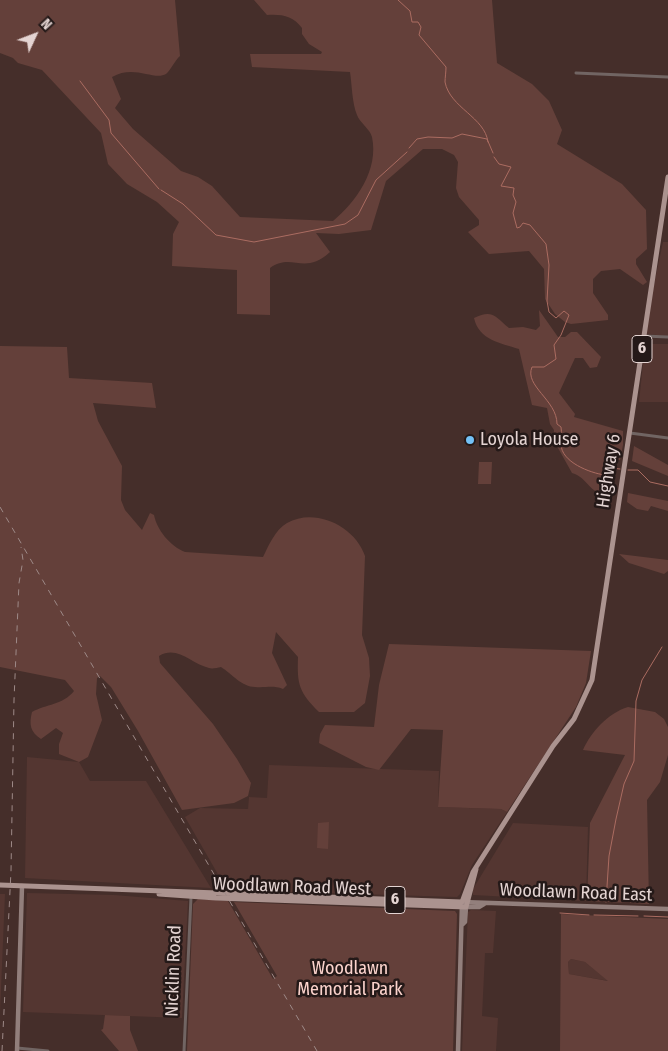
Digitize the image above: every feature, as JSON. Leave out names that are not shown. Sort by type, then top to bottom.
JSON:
[{"type":"main road","name":"Highway 6","points":[[464,904],[467,883],[547,757],[574,719],[592,680],[668,177]]},
{"type":"main road","name":"Woodlawn Road West","points":[[0,885],[464,904]]},
{"type":"main road","points":[[17,1049],[22,886]]},
{"type":"main road","name":"Woodlawn Road East","points":[[464,904],[547,904],[668,909]]},
{"type":"main road","points":[[458,1051],[464,904]]},
{"type":"street","points":[[576,72],[668,77]]},
{"type":"street","points":[[644,336],[668,338]]},
{"type":"street","points":[[629,432],[668,438]]},
{"type":"street","name":"Nicklin Road","points":[[184,1051],[191,894]]},
{"type":"street","points":[[17,1049],[48,1051]]},
{"type":"shaded area","points":[[663,242],[668,242],[668,336],[646,334],[649,308]]},
{"type":"shaded area","points":[[645,344],[668,344],[668,402],[639,402]]},
{"type":"shaded area","points":[[27,757],[79,762],[90,781],[146,781],[211,888],[25,878]]},
{"type":"shaded area","points":[[269,765],[439,771],[438,807],[501,809],[507,812],[472,865],[457,897],[227,890],[185,817],[200,808],[248,809],[249,797],[267,798]]},
{"type":"shaded area","points":[[513,823],[588,827],[586,901],[473,895],[473,889]]},
{"type":"shaded area","points":[[27,893],[114,895],[188,901],[182,1018],[23,1012]]},
{"type":"shaded area","points":[[0,894],[5,894],[0,1013]]},
{"type":"shaded area","points":[[471,910],[496,911],[493,953],[485,953],[482,1016],[498,1018],[496,1051],[462,1051],[468,912]]},
{"type":"shaded area","points":[[571,959],[585,962],[609,981],[569,974],[568,962]]},
{"type":"green space","points":[[0,0],[175,0],[180,56],[168,72],[161,76],[128,72],[112,77],[121,99],[115,108],[133,129],[181,171],[198,177],[212,186],[240,217],[333,221],[357,195],[369,173],[372,161],[372,137],[358,118],[355,110],[350,72],[252,67],[250,54],[321,54],[322,52],[309,44],[302,34],[302,28],[299,24],[291,18],[267,15],[254,0],[492,0],[497,63],[532,84],[549,101],[562,130],[557,144],[622,184],[646,210],[647,249],[636,259],[636,264],[647,282],[643,285],[620,269],[601,271],[593,279],[593,293],[608,315],[608,320],[571,324],[565,322],[555,314],[545,299],[544,269],[529,251],[489,254],[468,232],[479,225],[479,220],[459,197],[456,188],[458,162],[454,155],[442,149],[423,149],[386,181],[371,230],[339,234],[316,233],[330,252],[321,259],[305,263],[285,262],[270,268],[270,315],[237,314],[237,270],[172,266],[173,234],[179,222],[157,202],[127,184],[108,164],[101,133],[42,70],[18,63],[13,58],[0,53]]},
{"type":"green space","points":[[539,310],[558,337],[565,337],[571,332],[577,332],[601,357],[597,367],[590,368],[583,358],[575,358],[559,393],[575,414],[574,417],[623,431],[620,460],[617,460],[610,494],[597,492],[578,475],[572,473],[553,439],[554,430],[550,424],[547,408],[532,405],[519,349],[485,336],[480,331],[474,318],[489,314],[497,317],[509,328],[523,327],[536,330],[540,326]]},
{"type":"green space","points":[[0,346],[67,347],[69,378],[152,383],[156,408],[93,403],[98,421],[122,466],[121,500],[125,510],[142,530],[150,513],[154,515],[165,537],[174,546],[185,552],[263,557],[273,538],[283,526],[298,519],[310,517],[333,522],[353,536],[360,545],[365,556],[362,635],[369,658],[370,676],[365,703],[354,712],[319,712],[307,699],[301,688],[298,675],[298,657],[276,632],[272,653],[287,685],[283,689],[246,685],[221,667],[209,668],[202,666],[178,654],[166,653],[159,656],[160,663],[213,724],[237,759],[251,783],[248,796],[234,803],[182,810],[138,731],[111,687],[100,676],[97,678],[96,694],[102,720],[88,757],[79,762],[59,754],[59,744],[63,733],[56,728],[41,739],[33,731],[31,724],[32,712],[60,702],[74,691],[65,680],[0,667]]},
{"type":"green space","points":[[634,446],[668,465],[668,476],[632,461]]},
{"type":"green space","points":[[479,462],[492,462],[491,484],[478,484]]},
{"type":"green space","points":[[628,493],[668,501],[668,511],[651,506],[648,511],[637,509],[627,502]]},
{"type":"green space","points":[[619,554],[668,560],[668,571],[664,574],[629,563]]},
{"type":"green space","points":[[389,644],[591,651],[586,683],[576,707],[507,812],[501,809],[438,807],[443,730],[411,729],[379,770],[366,767],[319,743],[320,734],[325,725],[374,727],[379,685]]},
{"type":"green space","points":[[628,707],[655,712],[664,719],[668,727],[668,755],[660,782],[647,800],[649,904],[587,901],[590,823],[625,755],[583,750],[607,718]]},
{"type":"green space","points":[[329,822],[328,849],[317,848],[318,823]]},
{"type":"green space","name":"Woodlawn Memorial Park","points":[[198,899],[228,901],[273,979],[277,976],[234,902],[455,911],[457,914],[453,1051],[187,1051],[193,904]]},
{"type":"green space","points":[[561,914],[668,919],[668,1051],[560,1051]],"holes":[[[571,959],[585,962],[608,981],[569,974],[568,962]]]},
{"type":"green space","points":[[105,1015],[130,1016],[130,1030],[138,1051],[119,1051],[101,1030],[103,1029]]},
{"type":"waterway","points":[[398,0],[410,11],[412,22],[418,22],[421,27],[419,35],[446,67],[445,82],[453,99],[481,126],[488,142]]},
{"type":"waterway","points":[[80,81],[109,120],[111,133],[159,189]]},
{"type":"waterway","points":[[409,148],[417,139],[428,137],[452,138],[462,134],[487,139],[493,153]]},
{"type":"waterway","points":[[161,190],[183,204],[216,235],[254,242],[345,224],[358,215],[376,180],[407,152]]},
{"type":"waterway","points":[[494,157],[499,164],[511,167],[501,186],[514,188],[513,195],[516,202],[513,213],[517,228],[523,223],[530,225],[546,244],[549,265],[547,301],[549,312],[556,318],[564,311],[569,315],[561,335],[554,345],[556,359],[544,367],[532,367],[533,381],[556,415],[557,424],[561,427],[562,450],[566,456],[577,466],[599,474],[605,475],[611,468],[620,469]]},
{"type":"waterway","points":[[628,470],[638,470],[650,482],[668,486]]},
{"type":"waterway","points":[[606,902],[609,856],[616,819],[624,784],[634,761],[636,701],[642,680],[662,647]]},
{"type":"waterway","points":[[560,913],[589,915]]},
{"type":"waterway","points":[[594,915],[638,916]]},
{"type":"waterway","points":[[644,916],[668,917]]},
{"type":"railway","points":[[0,507],[317,1051]]},
{"type":"railway","points":[[2,1051],[11,871],[14,700],[19,583],[23,560],[21,547]]},
{"type":"place","name":"Loyola House","points":[[470,440]]}]
